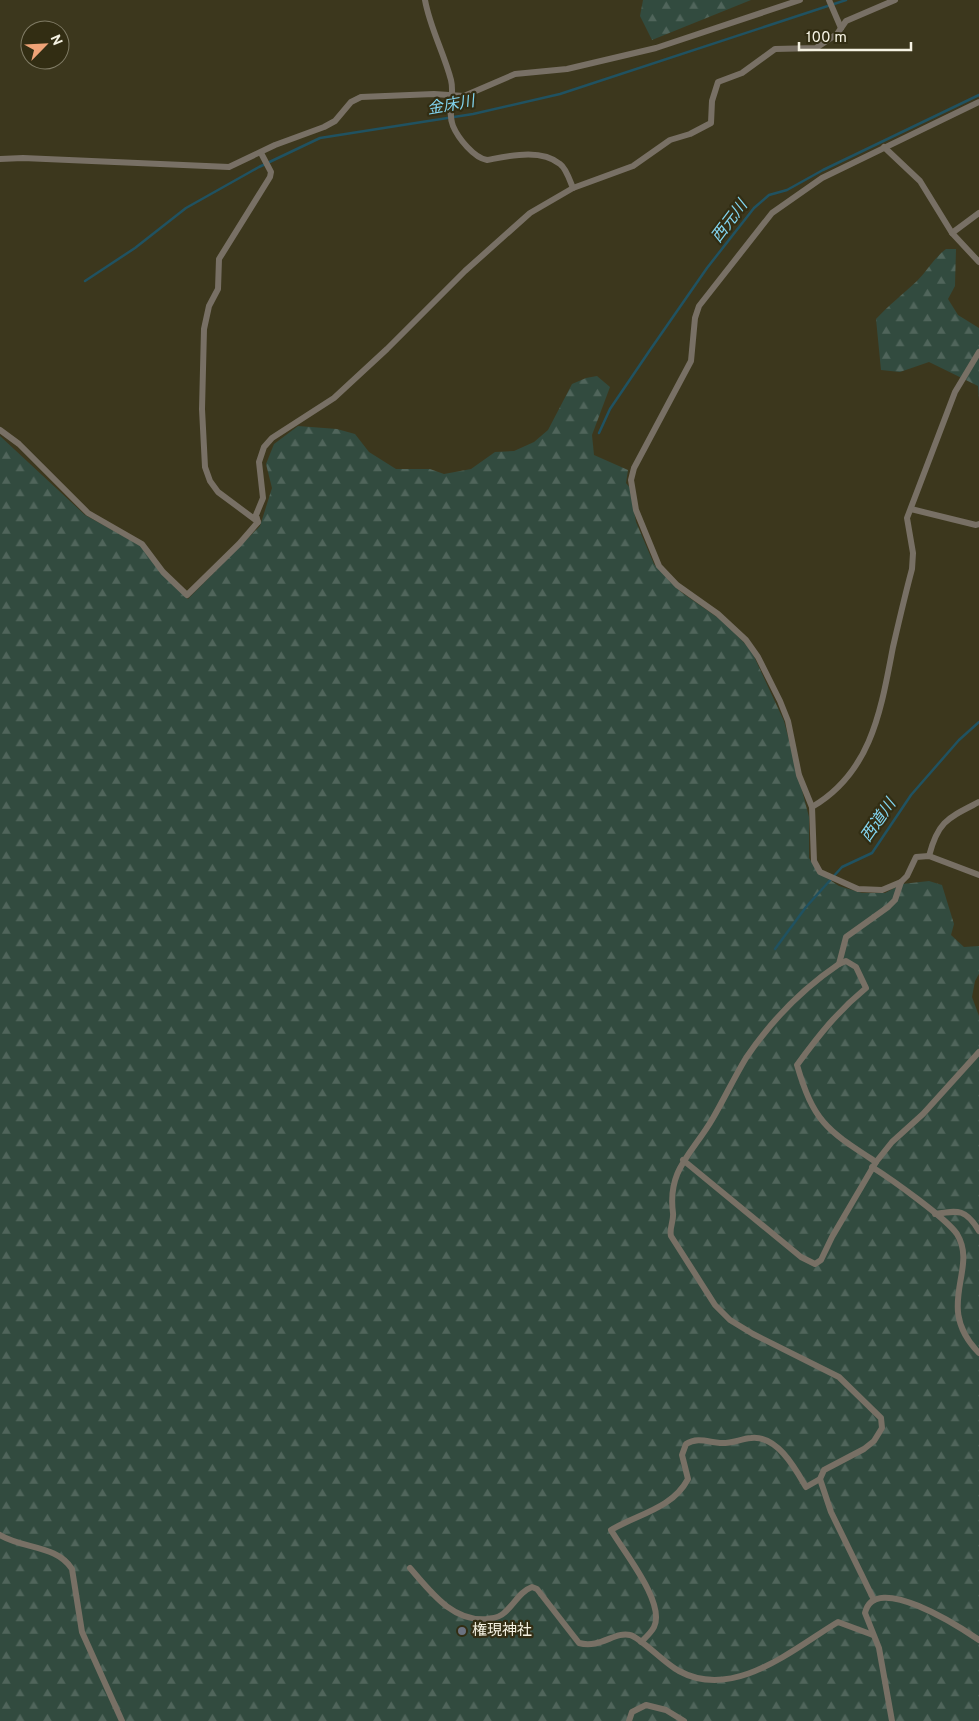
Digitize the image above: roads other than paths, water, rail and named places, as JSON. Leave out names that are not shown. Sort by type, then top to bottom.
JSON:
[{"type":"street","points":[[425,0],[452,82],[450,109],[454,126],[474,154],[481,159],[536,155],[549,158],[561,164],[573,188]]},
{"type":"street","points":[[0,159],[23,158],[224,168],[262,155],[296,136],[324,128],[342,114],[351,102],[361,97],[469,95],[523,72],[567,69],[656,48],[800,0]]},
{"type":"street","points":[[829,0],[841,28]]},
{"type":"street","points":[[258,522],[256,515],[263,498],[259,462],[264,447],[279,432],[334,398],[388,348],[465,271],[530,213],[573,188],[633,166],[670,140],[690,134],[711,123],[712,101],[718,82],[742,73],[775,49],[816,48],[835,36],[852,18],[895,0]]},
{"type":"street","points":[[979,102],[822,178],[772,213],[699,306],[695,318],[691,361],[634,468],[631,480],[639,522],[659,566],[677,585],[729,624],[746,640],[758,657],[788,721],[799,775],[812,807],[814,861],[824,875],[858,889],[882,890],[901,882],[907,876],[916,857],[929,856],[979,875]]},
{"type":"street","points":[[884,147],[920,181],[952,233],[979,262]]},
{"type":"street","points":[[258,522],[218,492],[210,481],[205,467],[202,409],[204,328],[209,306],[218,289],[219,259],[270,177],[270,169],[262,155]]},
{"type":"street","points":[[952,233],[979,213]]},
{"type":"street","points":[[812,807],[823,801],[854,769],[871,741],[912,569],[913,553],[907,518],[955,392],[979,352]]},
{"type":"street","points":[[0,430],[19,444],[88,513],[142,544],[163,572],[187,595],[239,544],[258,522]]},
{"type":"street","points":[[910,510],[976,525],[979,524]]},
{"type":"street","points":[[929,856],[941,825],[952,816],[979,802]]},
{"type":"street","points":[[839,964],[846,937],[895,900],[901,882]]},
{"type":"street","points":[[641,1642],[654,1627],[656,1609],[641,1577],[611,1530],[624,1522],[664,1505],[678,1494],[688,1479],[682,1455],[686,1444],[698,1440],[720,1443],[752,1438],[762,1439],[788,1457],[806,1486],[820,1479],[824,1470],[864,1449],[874,1441],[882,1428],[881,1418],[839,1377],[753,1334],[730,1320],[715,1305],[671,1233],[673,1186],[683,1160],[712,1121],[746,1058],[786,1007],[816,980],[839,964],[846,962],[856,967],[866,988],[839,1011],[822,1029],[797,1065],[816,1114],[826,1128],[935,1214],[957,1234],[963,1250],[957,1316],[968,1341],[979,1353]]},
{"type":"street","points":[[683,1160],[801,1257],[813,1264],[821,1260],[832,1237],[874,1165],[892,1142],[923,1114],[979,1052]]},
{"type":"street","points":[[935,1214],[952,1211],[963,1212],[971,1217],[979,1231]]},
{"type":"street","points":[[820,1479],[831,1512],[874,1600]]},
{"type":"street","points":[[0,1535],[10,1541],[57,1554],[66,1560],[72,1569],[82,1632],[122,1721]]},
{"type":"street","points":[[410,1568],[434,1596],[449,1609],[473,1618],[495,1618],[504,1614],[521,1593],[532,1587],[541,1592],[579,1643],[593,1645],[625,1634],[638,1638],[652,1653],[677,1670],[700,1680],[716,1680],[750,1672],[787,1656],[838,1622],[874,1634]]},
{"type":"street","points":[[892,1721],[886,1678],[874,1634],[866,1614],[867,1607],[874,1600],[890,1597],[911,1603],[956,1625],[979,1640]]},
{"type":"street","points":[[629,1721],[632,1712],[646,1705],[666,1710],[684,1721]]},
{"type":"waterway","name":"金床川","points":[[85,281],[135,248],[186,208],[259,167],[320,138],[473,114],[560,94],[846,0]]},
{"type":"waterway","name":"西元川","points":[[599,433],[610,409],[650,350],[707,268],[754,208],[769,195],[787,190],[823,170],[979,95]]},
{"type":"waterway","name":"西道川","points":[[775,949],[806,907],[842,867],[872,853],[911,795],[959,740],[979,722]]},
{"type":"place","name":"権現神社","points":[[462,1631]]}]
